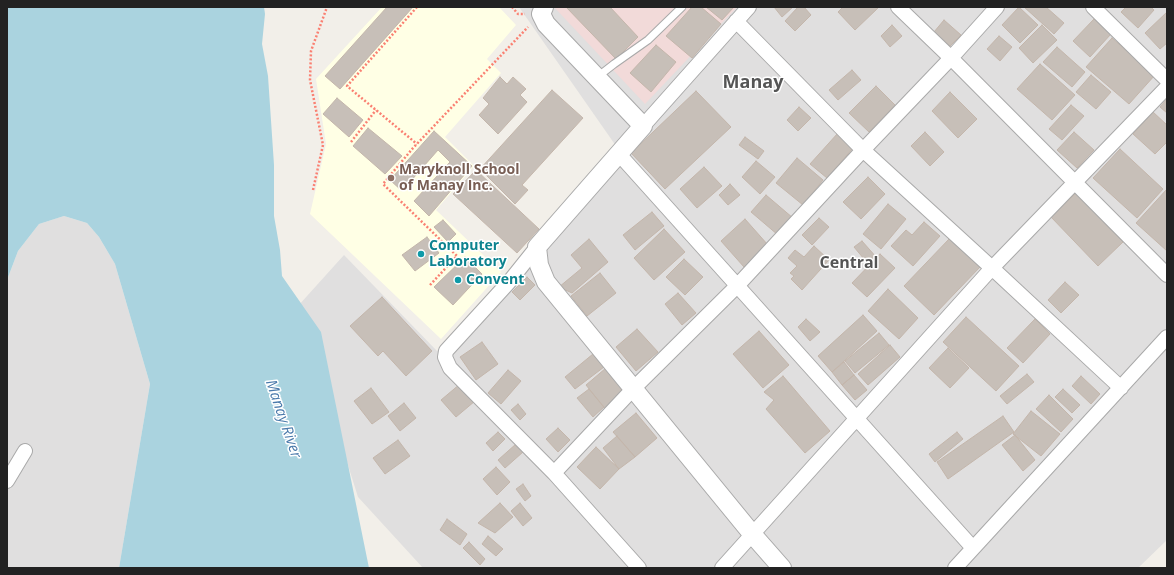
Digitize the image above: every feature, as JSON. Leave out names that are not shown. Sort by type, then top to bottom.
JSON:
[{"type":"street","points":[[639,568],[554,473],[459,378],[447,364],[445,357],[446,351],[508,282],[618,153],[749,7]]},
{"type":"street","points":[[898,7],[952,58],[1167,275]]},
{"type":"street","points":[[554,473],[634,389],[737,286],[863,150],[952,58],[998,7]]},
{"type":"street","points":[[1093,7],[1167,80]]},
{"type":"street","points":[[543,10],[546,24],[642,126]]},
{"type":"street","points":[[736,21],[863,150],[1121,388]]},
{"type":"street","points":[[722,568],[992,268],[1167,87]]},
{"type":"street","points":[[618,153],[972,548]]},
{"type":"street","points":[[537,247],[540,265],[548,286],[753,535],[782,568]]},
{"type":"street","points":[[955,568],[1167,337]]},
{"type":"street","points":[[7,481],[25,451]]},
{"type":"lane","points":[[596,78],[648,40],[682,7]]},
{"type":"path","points":[[313,190],[323,145],[310,80],[311,51],[328,7]]},
{"type":"path","points":[[417,7],[347,86],[417,144]]},
{"type":"path","points":[[430,285],[457,256],[383,184],[417,144],[543,10]]},
{"type":"path","points":[[351,142],[376,110]]},
{"type":"shaded area","name":"Maryknoll School of Manay Inc.","points":[[382,7],[499,7],[516,25],[487,59],[501,73],[445,137],[474,166],[436,210],[501,272],[441,339],[310,214],[326,144],[316,79]]},
{"type":"shaded area","points":[[519,7],[1167,7],[1167,540],[1138,568],[423,568],[358,497],[298,306],[344,255],[437,351],[623,156]]},
{"type":"shaded area","points":[[554,7],[737,7],[645,104]]},
{"type":"shaded area","points":[[64,216],[87,223],[99,237],[115,264],[150,384],[119,568],[7,568],[7,280],[18,251],[39,224]]},
{"type":"water","name":"Manay River","points":[[7,7],[264,7],[265,14],[262,44],[268,76],[274,165],[274,216],[280,250],[282,276],[321,332],[369,568],[119,568],[150,384],[115,264],[99,237],[87,223],[64,216],[39,224],[18,251],[7,280]]},
{"type":"building","points":[[387,7],[413,7],[340,89],[325,76]]},
{"type":"building","points":[[566,7],[610,7],[638,37],[616,59]]},
{"type":"building","points":[[692,7],[701,7],[721,24],[692,58],[666,36]]},
{"type":"building","points":[[706,7],[734,7],[722,20]]},
{"type":"building","points":[[774,7],[793,7],[782,17]]},
{"type":"building","points":[[798,7],[804,7],[811,15],[795,31],[785,21]]},
{"type":"building","points":[[843,7],[878,8],[855,30],[838,12]]},
{"type":"building","points":[[1019,7],[1038,25],[1020,43],[1002,25]]},
{"type":"building","points":[[1024,7],[1046,7],[1064,23],[1054,34]]},
{"type":"building","points":[[1126,7],[1151,7],[1154,10],[1138,28],[1121,12]]},
{"type":"building","points":[[1167,12],[1167,43],[1160,49],[1145,33]]},
{"type":"building","points":[[1094,19],[1111,34],[1090,57],[1073,41]]},
{"type":"building","points":[[944,20],[961,35],[950,46],[934,32]]},
{"type":"building","points":[[892,25],[902,36],[890,47],[881,36]]},
{"type":"building","points":[[1042,25],[1057,40],[1033,63],[1019,48]]},
{"type":"building","points":[[999,36],[1012,47],[1000,61],[987,49]]},
{"type":"building","points":[[1112,38],[1155,75],[1129,104],[1086,67]]},
{"type":"building","points":[[656,45],[676,62],[651,92],[630,73]]},
{"type":"building","points":[[1057,47],[1085,72],[1072,87],[1043,62]]},
{"type":"building","points":[[1040,64],[1075,95],[1052,120],[1017,89]]},
{"type":"building","points":[[852,70],[861,80],[838,100],[829,90]]},
{"type":"building","points":[[1091,75],[1111,92],[1096,109],[1076,92]]},
{"type":"building","points":[[500,77],[507,84],[513,77],[526,89],[520,95],[527,102],[498,134],[479,115],[489,104],[483,98]]},
{"type":"building","points":[[876,86],[895,105],[869,132],[849,113]]},
{"type":"building","points":[[552,90],[583,118],[522,185],[528,190],[515,204],[480,169]]},
{"type":"building","points":[[696,91],[731,127],[665,189],[631,153]]},
{"type":"building","points":[[950,92],[977,119],[958,138],[932,111]]},
{"type":"building","points":[[337,98],[363,120],[349,137],[323,114]]},
{"type":"building","points":[[1167,99],[1167,113],[1160,107]]},
{"type":"building","points":[[1071,105],[1084,116],[1062,140],[1049,129]]},
{"type":"building","points":[[799,107],[811,118],[798,131],[787,120]]},
{"type":"building","points":[[1153,112],[1167,125],[1167,142],[1155,154],[1133,134]]},
{"type":"building","points":[[368,128],[402,156],[385,174],[353,146]]},
{"type":"building","points":[[434,131],[472,166],[429,216],[414,201],[450,162],[438,150],[402,191],[390,180]]},
{"type":"building","points":[[925,132],[944,152],[930,166],[911,146]]},
{"type":"building","points":[[1074,132],[1094,150],[1077,168],[1057,150]]},
{"type":"building","points":[[838,133],[854,147],[827,178],[810,164]]},
{"type":"building","points":[[745,137],[764,151],[758,159],[739,145]]},
{"type":"building","points":[[1120,149],[1163,189],[1137,218],[1093,178]]},
{"type":"building","points":[[797,158],[823,180],[803,205],[776,183]]},
{"type":"building","points":[[756,161],[775,177],[760,194],[742,177]]},
{"type":"building","points":[[704,167],[722,186],[697,208],[680,189]]},
{"type":"building","points":[[476,170],[539,229],[517,253],[453,194]]},
{"type":"building","points":[[868,177],[885,194],[861,219],[843,202]]},
{"type":"building","points":[[730,184],[740,195],[728,205],[719,195]]},
{"type":"building","points":[[1167,189],[1167,251],[1136,223]]},
{"type":"building","points":[[1076,193],[1123,242],[1098,266],[1051,217]]},
{"type":"building","points":[[766,195],[793,218],[778,235],[751,212]]},
{"type":"building","points":[[888,204],[906,219],[881,249],[863,234]]},
{"type":"building","points":[[652,212],[664,226],[635,250],[623,235]]},
{"type":"building","points":[[819,218],[829,227],[812,245],[802,235]]},
{"type":"building","points":[[745,219],[768,245],[744,267],[721,241]]},
{"type":"building","points":[[443,220],[456,234],[448,242],[434,227]]},
{"type":"building","points":[[924,222],[940,236],[913,266],[891,246],[906,230],[912,235]]},
{"type":"building","points":[[664,229],[685,252],[654,280],[634,258]]},
{"type":"building","name":"Computer Laboratory","points":[[427,237],[439,253],[415,271],[402,255]]},
{"type":"building","points":[[950,238],[980,267],[934,315],[904,286]]},
{"type":"building","points":[[589,239],[608,262],[572,293],[559,287],[582,268],[571,255]]},
{"type":"building","points":[[862,241],[877,258],[869,265],[854,247]]},
{"type":"building","points":[[814,246],[829,260],[802,290],[791,279],[794,276],[790,273],[797,266],[788,258],[795,250],[804,257]]},
{"type":"building","points":[[880,254],[895,268],[867,297],[852,283]]},
{"type":"building","name":"Convent","points":[[465,257],[482,274],[453,305],[434,287]]},
{"type":"building","points":[[684,259],[703,277],[685,295],[666,277]]},
{"type":"building","points":[[600,273],[616,293],[587,316],[571,296]]},
{"type":"building","points":[[527,277],[535,285],[520,300],[512,292]]},
{"type":"building","points":[[1065,282],[1079,295],[1061,313],[1048,300]]},
{"type":"building","points":[[888,289],[918,318],[899,339],[868,311]]},
{"type":"building","points":[[678,293],[696,313],[682,325],[665,304]]},
{"type":"building","points":[[382,297],[432,351],[406,376],[383,351],[378,356],[350,326]]},
{"type":"building","points":[[863,315],[877,331],[832,372],[818,356]]},
{"type":"building","points":[[966,317],[1019,366],[996,391],[943,342]]},
{"type":"building","points":[[806,319],[820,332],[810,341],[798,327]]},
{"type":"building","points":[[1035,319],[1050,334],[1023,363],[1007,348]]},
{"type":"building","points":[[637,329],[658,352],[636,371],[616,347]]},
{"type":"building","points":[[759,331],[789,365],[763,388],[733,354]]},
{"type":"building","points":[[879,333],[889,345],[855,373],[845,361]]},
{"type":"building","points":[[482,342],[498,364],[476,380],[460,357]]},
{"type":"building","points":[[890,345],[900,357],[868,385],[858,374]]},
{"type":"building","points":[[948,348],[969,368],[950,388],[929,368]]},
{"type":"building","points":[[593,354],[604,367],[575,389],[565,377]]},
{"type":"building","points":[[844,362],[854,375],[842,385],[832,372]]},
{"type":"building","points":[[606,368],[627,393],[606,410],[586,385]]},
{"type":"building","points":[[508,370],[521,381],[501,404],[488,393]]},
{"type":"building","points":[[1027,374],[1034,382],[1007,404],[1000,396]]},
{"type":"building","points":[[854,375],[867,390],[855,400],[842,385]]},
{"type":"building","points":[[783,376],[830,431],[805,453],[766,409],[774,400],[764,392]]},
{"type":"building","points":[[1081,376],[1100,394],[1091,404],[1072,386]]},
{"type":"building","points":[[460,384],[475,401],[456,417],[441,400]]},
{"type":"building","points":[[371,388],[389,412],[372,424],[354,401]]},
{"type":"building","points":[[589,389],[604,407],[593,417],[577,398]]},
{"type":"building","points":[[1063,389],[1080,405],[1072,413],[1055,397]]},
{"type":"building","points":[[1049,395],[1073,419],[1061,432],[1036,409]]},
{"type":"building","points":[[404,403],[416,418],[400,431],[388,416]]},
{"type":"building","points":[[518,404],[526,414],[520,420],[511,410]]},
{"type":"building","points":[[1031,411],[1060,434],[1041,456],[1013,434]]},
{"type":"building","points":[[636,413],[657,438],[635,457],[613,432]]},
{"type":"building","points":[[1003,416],[1014,432],[948,479],[937,462]]},
{"type":"building","points":[[558,428],[570,440],[558,452],[546,439]]},
{"type":"building","points":[[498,432],[505,439],[493,451],[486,443]]},
{"type":"building","points":[[957,432],[963,439],[935,462],[929,454]]},
{"type":"building","points":[[1015,435],[1035,460],[1023,471],[1002,445]]},
{"type":"building","points":[[617,436],[635,457],[619,469],[603,448]]},
{"type":"building","points":[[398,440],[410,456],[385,474],[373,458]]},
{"type":"building","points":[[516,444],[523,452],[505,468],[498,460]]},
{"type":"building","points":[[596,447],[619,469],[600,489],[577,467]]},
{"type":"building","points":[[496,467],[510,482],[497,495],[483,479]]},
{"type":"building","points":[[523,484],[531,496],[525,501],[516,489]]},
{"type":"building","points":[[500,503],[513,517],[495,533],[478,523]]},
{"type":"building","points":[[520,503],[532,518],[523,526],[511,511]]},
{"type":"building","points":[[447,519],[467,534],[460,545],[440,530]]},
{"type":"building","points":[[488,536],[503,549],[496,556],[482,544]]},
{"type":"building","points":[[469,542],[485,559],[480,565],[463,548]]},
{"type":"place","name":"Maryknoll School of Manay Inc.","points":[[391,178]]},
{"type":"place","name":"Computer Laboratory","points":[[421,254]]},
{"type":"place","name":"Convent","points":[[458,280]]},
{"type":"district","name":"Manay","points":[[753,83]]},
{"type":"district","name":"Central","points":[[849,263]]}]
